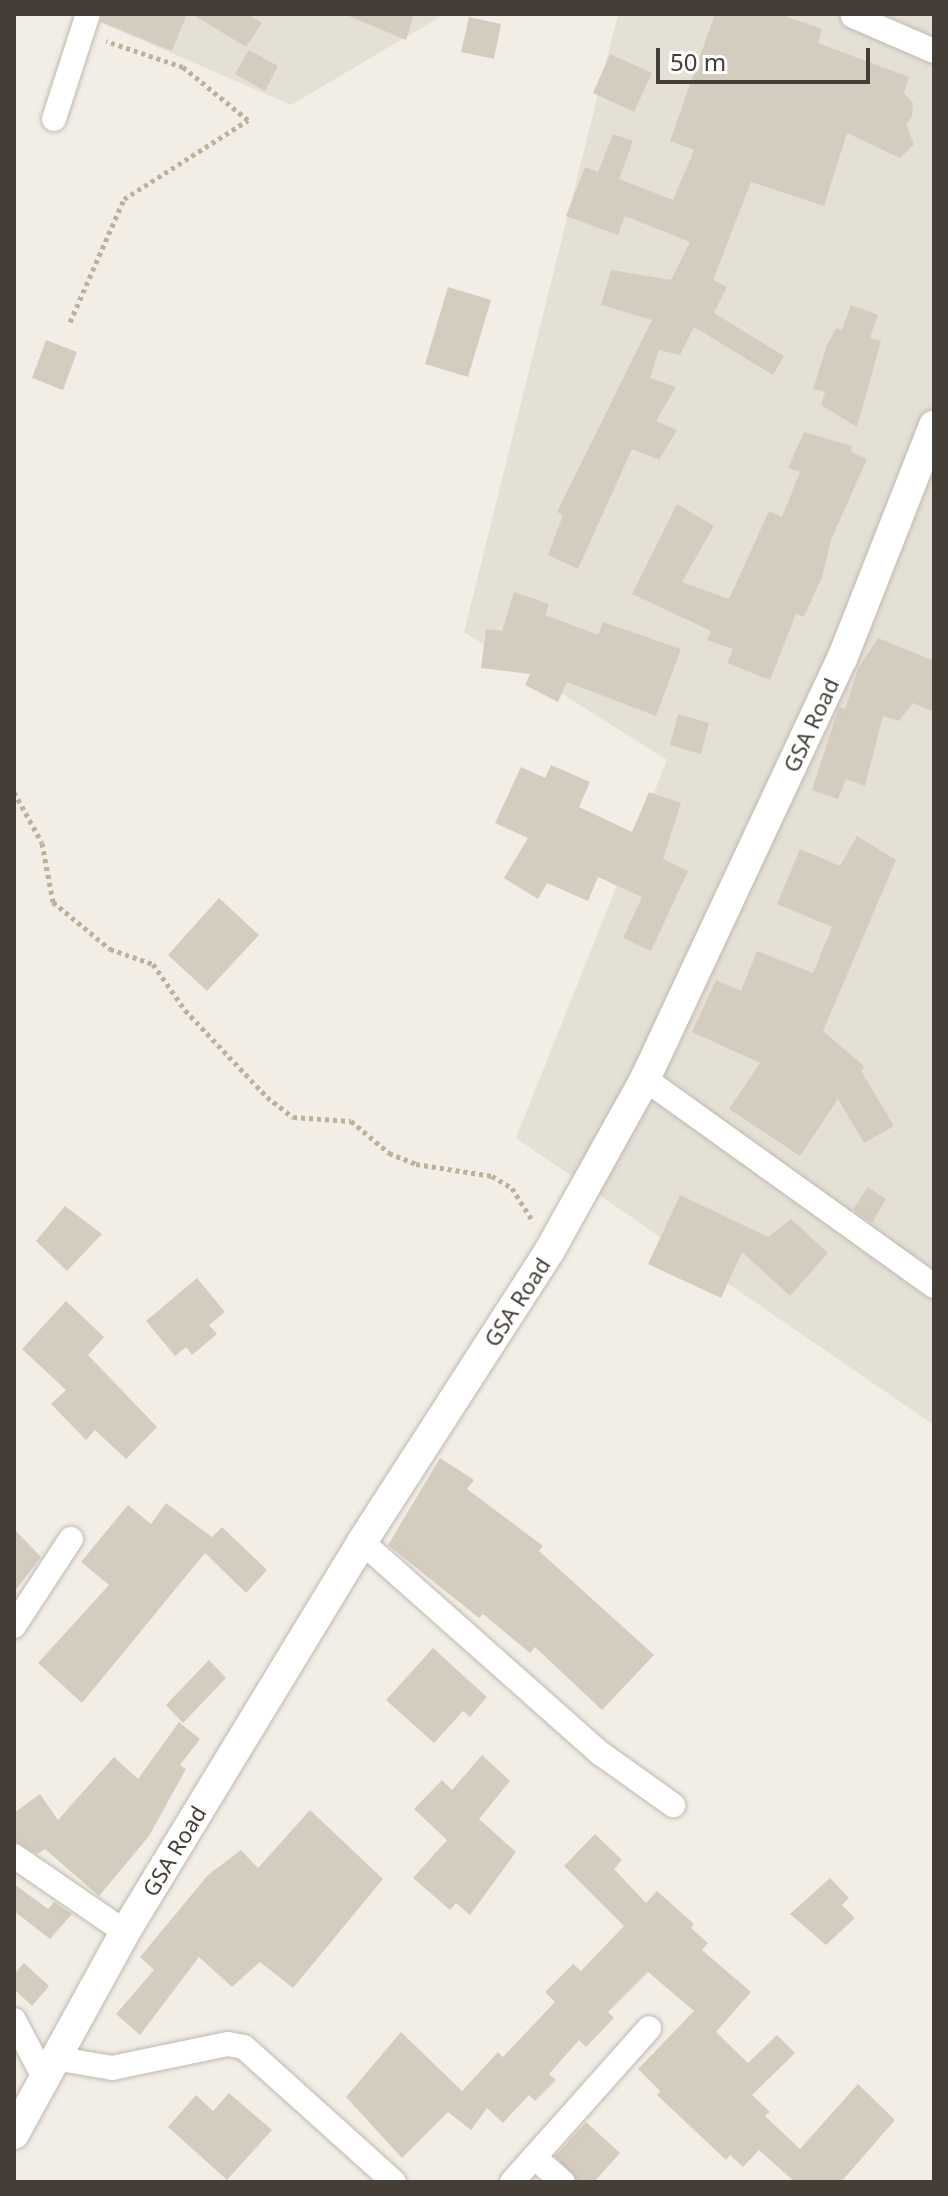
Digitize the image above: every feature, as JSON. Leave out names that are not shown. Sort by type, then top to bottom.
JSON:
[{"type":"street","points":[[853,16],[934,51]]},
{"type":"street","points":[[54,119],[85,23]]},
{"type":"street","name":"GSA Road","points":[[14,2134],[53,2070],[125,1932],[362,1542],[550,1250],[645,1079],[842,659],[934,425]]},
{"type":"street","points":[[645,1079],[934,1286]]},
{"type":"street","points":[[14,1626],[71,1539]]},
{"type":"street","points":[[362,1542],[600,1753],[673,1805]]},
{"type":"street","points":[[14,1856],[125,1932]]},
{"type":"street","points":[[14,2020],[53,2070],[112,2068],[228,2044],[244,2047],[394,2182]]},
{"type":"street","points":[[512,2182],[649,2028]]},
{"type":"street","points":[[534,2157],[563,2182]]},
{"type":"path","points":[[70,322],[124,199],[248,120],[183,67],[85,23]]},
{"type":"path","points":[[14,792],[42,843],[53,902],[110,949],[153,964],[185,1010],[267,1097],[293,1117],[351,1121],[389,1153],[416,1164],[492,1176],[512,1188],[550,1250]]},
{"type":"shaded area","points":[[81,14],[445,14],[291,105]]},
{"type":"shaded area","points":[[618,14],[934,14],[934,1425],[516,1138],[667,760],[464,632]]},
{"type":"building","points":[[103,14],[187,14],[172,51],[101,22]]},
{"type":"building","points":[[192,14],[248,14],[262,23],[246,47]]},
{"type":"building","points":[[344,14],[414,14],[406,40]]},
{"type":"building","points":[[715,14],[780,14],[822,29],[818,43],[909,77],[904,93],[913,103],[912,116],[906,125],[914,144],[900,158],[847,133],[824,206],[751,182],[713,280],[727,287],[714,313],[784,356],[773,375],[694,327],[680,355],[659,350],[650,378],[676,387],[656,421],[677,430],[659,460],[632,449],[578,569],[548,555],[563,515],[557,512],[652,320],[601,305],[611,270],[671,280],[690,242],[625,216],[618,235],[566,216],[585,167],[598,172],[613,134],[633,141],[619,179],[673,200],[694,150],[670,141]]},
{"type":"building","points":[[469,17],[501,24],[494,59],[461,52]]},
{"type":"building","points":[[249,50],[278,66],[265,91],[235,74]]},
{"type":"building","points":[[610,54],[652,73],[634,112],[593,93]]},
{"type":"building","points":[[448,287],[491,300],[468,377],[425,364]]},
{"type":"building","points":[[851,305],[878,315],[870,338],[881,341],[857,427],[821,405],[825,392],[813,389],[827,345],[836,328],[842,330]]},
{"type":"building","points":[[46,340],[77,352],[63,390],[32,378]]},
{"type":"building","points":[[804,432],[852,446],[851,452],[867,459],[831,540],[822,577],[804,617],[796,614],[770,680],[727,663],[733,649],[707,640],[711,631],[632,594],[677,504],[714,526],[682,582],[729,599],[769,511],[782,517],[800,472],[788,468]]},
{"type":"building","points":[[514,592],[549,604],[545,615],[598,635],[603,622],[681,649],[656,716],[567,682],[558,702],[525,685],[530,674],[481,668],[486,629],[502,631]]},
{"type":"building","points":[[878,638],[934,661],[934,712],[913,703],[899,721],[883,716],[865,786],[846,779],[838,799],[812,790],[839,707],[845,709],[858,669]]},
{"type":"building","points":[[678,714],[709,723],[701,754],[670,745]]},
{"type":"building","points":[[551,765],[590,782],[579,807],[632,832],[649,792],[681,803],[663,859],[688,871],[651,951],[623,938],[642,897],[598,877],[588,901],[547,883],[538,899],[504,878],[528,838],[495,823],[521,767],[545,778]]},
{"type":"building","points":[[857,836],[896,860],[823,1031],[865,1067],[861,1071],[894,1126],[864,1143],[838,1099],[800,1156],[729,1109],[760,1063],[692,1032],[716,980],[741,991],[757,951],[813,973],[832,927],[777,904],[800,849],[840,866]]},
{"type":"building","points":[[219,898],[259,935],[207,991],[168,955]]},
{"type":"building","points":[[868,1187],[886,1199],[872,1223],[853,1209]]},
{"type":"building","points":[[680,1195],[768,1237],[791,1219],[828,1253],[790,1296],[742,1252],[721,1298],[648,1264]]},
{"type":"building","points":[[65,1206],[102,1234],[67,1271],[36,1241]]},
{"type":"building","points":[[197,1278],[225,1312],[209,1325],[217,1334],[192,1355],[186,1347],[175,1356],[146,1321]]},
{"type":"building","points":[[66,1301],[104,1337],[88,1355],[157,1427],[126,1459],[95,1430],[86,1440],[51,1404],[66,1390],[22,1349]]},
{"type":"building","points":[[440,1458],[474,1480],[467,1489],[543,1546],[539,1551],[654,1655],[602,1710],[535,1647],[530,1653],[483,1614],[479,1618],[388,1545]]},
{"type":"building","points":[[166,1503],[212,1537],[222,1527],[267,1570],[246,1593],[205,1553],[82,1703],[38,1663],[109,1585],[81,1562],[128,1505],[151,1524]]},
{"type":"building","points":[[14,1529],[41,1557],[14,1592]]},
{"type":"building","points":[[433,1648],[487,1697],[470,1717],[463,1711],[434,1743],[386,1700]]},
{"type":"building","points":[[209,1660],[226,1678],[183,1723],[166,1705]]},
{"type":"building","points":[[179,1722],[200,1739],[180,1765],[186,1769],[149,1836],[99,1896],[45,1849],[37,1854],[14,1841],[14,1813],[40,1794],[58,1820],[114,1757],[138,1779]]},
{"type":"building","points":[[482,1755],[510,1781],[479,1819],[516,1852],[470,1915],[456,1903],[450,1910],[413,1878],[447,1840],[414,1809],[442,1780],[452,1790]]},
{"type":"building","points":[[310,1810],[383,1879],[293,1988],[260,1962],[232,1987],[199,1957],[140,2035],[116,2014],[154,1970],[140,1957],[208,1875],[241,1850],[258,1868]]},
{"type":"building","points":[[595,1834],[622,1860],[614,1869],[646,1903],[657,1891],[694,1924],[691,1928],[708,1943],[702,1950],[751,1992],[716,2032],[748,2063],[777,2035],[795,2053],[752,2095],[770,2112],[765,2116],[800,2149],[858,2084],[895,2120],[841,2182],[795,2182],[759,2150],[743,2167],[730,2155],[726,2160],[657,2095],[660,2091],[638,2069],[694,2011],[648,1972],[608,2012],[614,2018],[586,2047],[579,2040],[549,2074],[556,2080],[535,2101],[529,2095],[503,2123],[487,2108],[471,2130],[448,2112],[402,2158],[346,2097],[401,2032],[462,2091],[498,2052],[503,2057],[555,2002],[545,1992],[573,1964],[581,1971],[624,1926],[564,1866]]},
{"type":"building","points":[[830,1878],[849,1898],[842,1905],[855,1918],[826,1945],[790,1914]]},
{"type":"building","points":[[14,1884],[48,1909],[54,1902],[72,1914],[50,1939],[14,1911]]},
{"type":"building","points":[[24,1963],[49,1986],[32,2006],[14,1989],[14,1974]]},
{"type":"building","points":[[229,2093],[272,2130],[227,2180],[168,2127],[196,2095],[213,2111]]},
{"type":"building","points":[[586,2122],[620,2153],[594,2182],[578,2182],[555,2156]]}]
